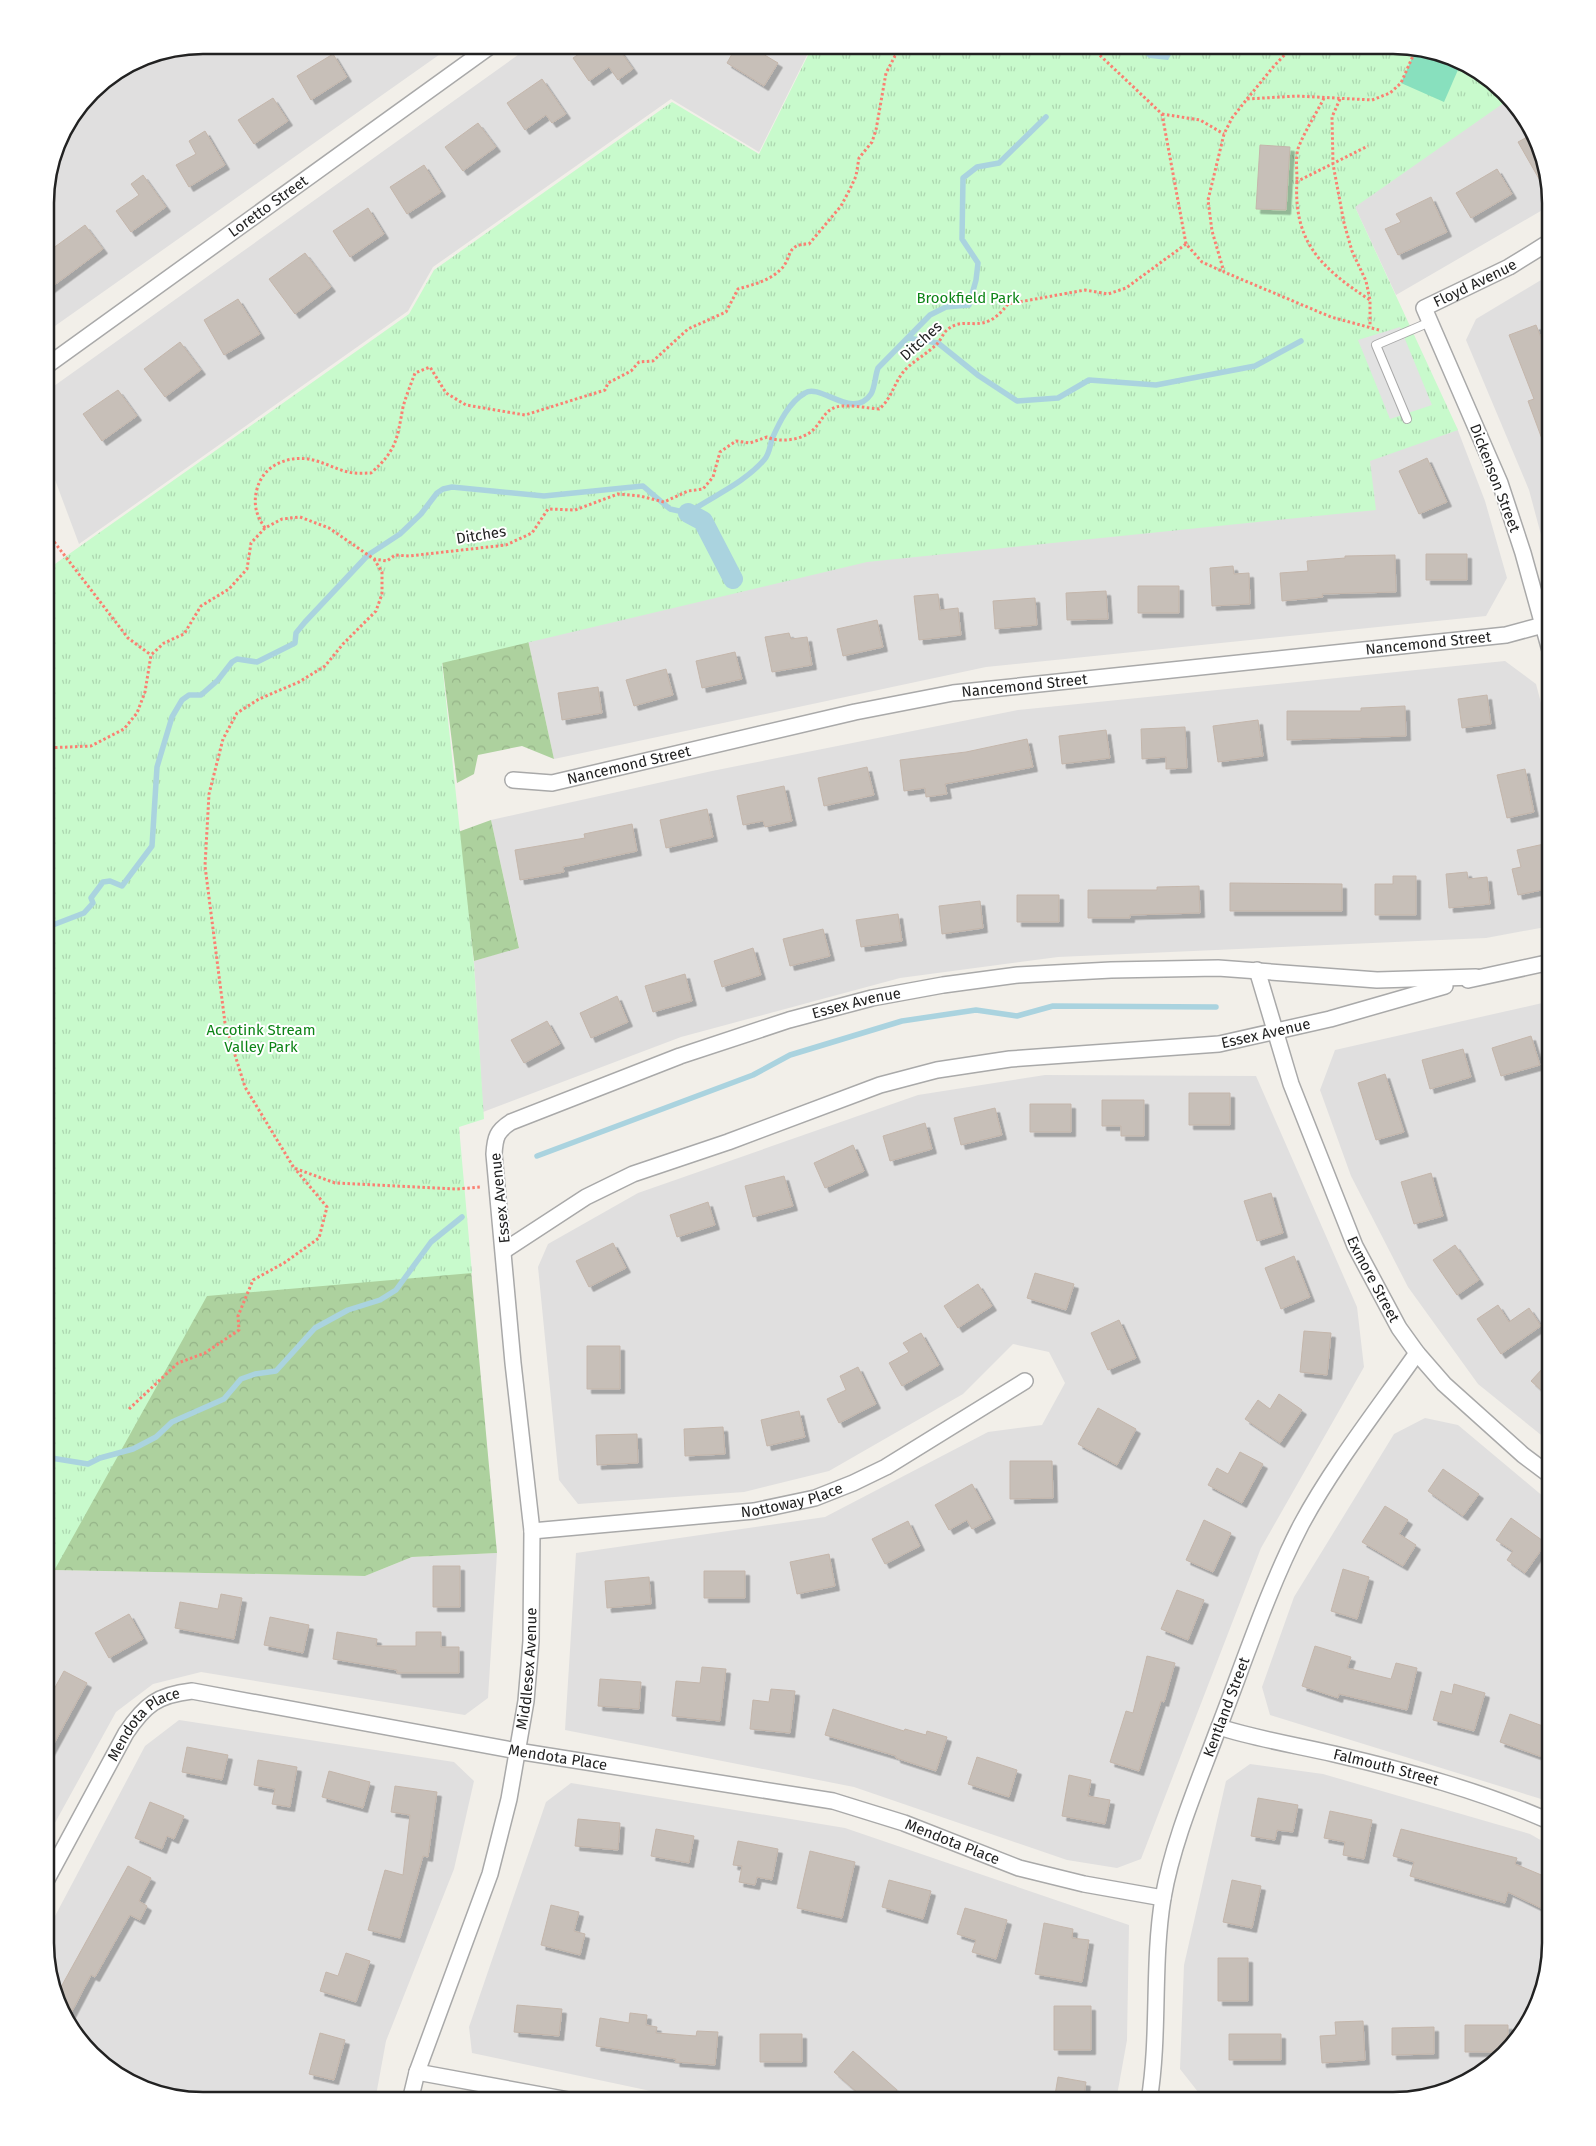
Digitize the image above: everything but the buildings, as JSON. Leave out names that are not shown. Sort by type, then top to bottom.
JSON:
[{"type":"street","name":"Loretto Street","points":[[54,361],[480,54]]},
{"type":"street","name":"Floyd Avenue","points":[[1427,315],[1542,247]]},
{"type":"street","name":"Dickenson Street","points":[[1427,315],[1500,483],[1542,622]]},
{"type":"street","name":"Nancemond Street","points":[[513,780],[552,783],[846,714],[953,693],[1506,635],[1542,625]]},
{"type":"street","name":"Essex Avenue","points":[[1476,978],[1377,980],[1257,970],[1111,970],[1018,975],[943,984],[872,998],[788,1020],[680,1056],[511,1122],[498,1132],[494,1140],[505,1250],[586,1197],[633,1174],[728,1142],[880,1085],[938,1070],[1010,1059],[1069,1053],[1219,1044],[1330,1020],[1476,978],[1542,964]]},
{"type":"street","name":"Exmore Street","points":[[1257,970],[1291,1084],[1355,1246],[1399,1328],[1417,1353],[1444,1384],[1523,1455],[1542,1469]]},
{"type":"street","name":"Middlesex Avenue","points":[[412,2092],[416,2072],[490,1874],[509,1799],[526,1701],[531,1641],[532,1531],[513,1363],[505,1250]]},
{"type":"street","name":"Kentland Street","points":[[1150,2092],[1153,2077],[1158,1953],[1163,1898],[1184,1818],[1281,1568],[1302,1524],[1322,1490],[1417,1353]]},
{"type":"street","name":"Nottoway Place","points":[[532,1531],[754,1511],[815,1498],[853,1484],[886,1466],[1025,1381]]},
{"type":"street","name":"Mendota Place","points":[[54,1866],[126,1733],[139,1714],[150,1704],[174,1693],[192,1691],[517,1751],[833,1801],[904,1822],[1019,1868],[1084,1884],[1163,1898]]},
{"type":"street","name":"Falmouth Street","points":[[1219,1727],[1255,1739],[1391,1768],[1469,1791],[1542,1819]]},
{"type":"street","points":[[416,2072],[525,2092]]},
{"type":"lane","points":[[1407,419],[1376,345],[1397,336],[1427,315]]},
{"type":"path","points":[[265,528],[258,518],[254,501],[259,482],[269,467],[280,462],[307,459],[350,473],[371,473],[385,461],[399,435],[404,406],[414,373],[430,367],[446,393],[466,405],[525,415],[605,390],[608,383],[631,371],[639,362],[653,361],[688,328],[726,312],[738,290],[770,278],[782,269],[792,249],[796,245],[809,244],[841,206],[856,176],[859,158],[872,142],[886,74],[898,54]]},
{"type":"path","points":[[1099,54],[1162,114],[1200,120],[1224,134]]},
{"type":"path","points":[[1224,272],[1212,230],[1208,200],[1224,134],[1232,118],[1285,54]]},
{"type":"path","points":[[1247,99],[1297,96],[1372,100],[1390,93],[1401,83],[1413,56]]},
{"type":"path","points":[[1324,98],[1298,148],[1295,203],[1300,225],[1309,245],[1322,264],[1370,300]]},
{"type":"path","points":[[1340,99],[1332,117],[1333,164],[1344,224],[1352,251],[1366,281],[1370,300],[1370,327]]},
{"type":"path","points":[[1162,114],[1186,244],[1202,262],[1331,317],[1397,336]]},
{"type":"path","points":[[1296,182],[1368,146]]},
{"type":"path","name":"Ditches","points":[[374,559],[387,561],[395,555],[409,556],[506,545],[532,533],[548,509],[574,510],[618,494],[640,496],[664,502],[688,491],[704,489],[713,477],[720,452],[736,441],[750,443],[767,437],[772,440],[793,440],[813,431],[826,412],[836,407],[878,409],[884,405],[904,371],[938,343],[948,329],[959,325],[984,324],[998,317],[1008,304],[1086,290],[1108,294],[1126,288],[1186,244]]},
{"type":"path","points":[[54,748],[91,746],[124,729],[137,713],[145,692],[151,655],[164,643],[184,634],[201,606],[229,589],[248,569],[251,543],[265,528],[282,519],[300,517],[328,528],[374,559],[382,572],[382,594],[376,611],[343,644],[325,666],[299,682],[259,699],[237,713],[223,739],[209,794],[205,866],[225,1023],[246,1087],[294,1168],[327,1207],[320,1238],[284,1263],[253,1280],[238,1316],[239,1330],[205,1353],[178,1363],[129,1410]]},
{"type":"path","points":[[54,542],[128,638],[151,655]]},
{"type":"path","points":[[294,1168],[335,1183],[457,1189],[498,1186]]},
{"type":"shaded area","points":[[193,54],[440,54],[54,327],[54,193],[62,155],[74,128],[85,112],[97,97],[120,79],[146,65]]},
{"type":"shaded area","points":[[519,54],[808,54],[759,152],[671,99],[433,267],[408,311],[79,544],[54,477],[54,386]]},
{"type":"shaded area","points":[[1503,102],[1527,137],[1537,164],[1541,183],[1542,210],[1396,295],[1354,205]]},
{"type":"shaded area","points":[[1542,279],[1542,538],[1529,490],[1466,340],[1476,319]]},
{"type":"shaded area","points":[[1400,327],[1432,405],[1390,419],[1358,340]]},
{"type":"shaded area","points":[[1457,428],[1485,501],[1507,578],[1486,616],[986,667],[554,759],[528,640],[867,559],[1369,459]]},
{"type":"shaded area","points":[[1505,661],[1536,684],[1542,707],[1542,928],[1486,938],[1058,957],[900,978],[681,1037],[483,1112],[474,961],[519,947],[491,820],[712,771],[1018,710]]},
{"type":"shaded area","points":[[1542,1003],[1542,1436],[1478,1384],[1408,1287],[1351,1176],[1320,1090],[1335,1050]]},
{"type":"shaded area","points":[[1045,1075],[1256,1076],[1357,1307],[1364,1367],[1261,1548],[1141,1859],[1117,1868],[1067,1860],[854,1787],[565,1730],[576,1553],[825,1517],[988,1432],[1042,1425],[1065,1383],[1049,1352],[1013,1344],[963,1394],[829,1471],[744,1492],[578,1504],[559,1480],[538,1267],[548,1244],[638,1193],[918,1095]]},
{"type":"shaded area","points":[[1425,1418],[1458,1425],[1542,1495],[1542,1799],[1270,1715],[1262,1687],[1294,1597],[1394,1434]]},
{"type":"shaded area","points":[[497,1553],[488,1698],[465,1715],[201,1672],[153,1684],[116,1712],[54,1825],[54,1570],[365,1576],[412,1557]]},
{"type":"shaded area","points":[[179,1720],[454,1762],[474,1781],[454,1869],[386,2041],[377,2092],[203,2092],[183,2091],[164,2087],[128,2072],[112,2061],[97,2049],[79,2026],[65,2000],[59,1982],[55,1963],[54,1918],[145,1746]]},
{"type":"shaded area","points":[[1250,1764],[1323,1774],[1530,1834],[1542,1841],[1541,1963],[1531,2000],[1522,2018],[1505,2042],[1492,2055],[1459,2077],[1413,2091],[1198,2092],[1180,2069],[1184,1965],[1226,1781]]},
{"type":"shaded area","points":[[571,1783],[845,1828],[1129,1925],[1127,2040],[1118,2092],[656,2092],[472,2053],[469,2027],[546,1802]]},
{"type":"green space","points":[[809,54],[1403,54],[1441,62],[1459,69],[1484,85],[1504,103],[1355,207],[1458,430],[1370,461],[1376,510],[867,562],[442,663],[474,964],[484,1119],[459,1127],[472,1273],[207,1296],[54,1571],[54,565],[409,314],[434,270],[672,102],[759,154]]},
{"type":"green space","points":[[1413,56],[1441,62],[1458,69],[1444,102],[1401,83]]},
{"type":"green space","points":[[528,640],[554,759],[522,746],[478,755],[474,774],[457,783],[442,661]]},
{"type":"green space","points":[[491,820],[519,948],[474,961],[458,832]]},
{"type":"green space","points":[[471,1270],[497,1553],[412,1557],[365,1576],[54,1570],[206,1293]]},
{"type":"water","points":[[1145,54],[1172,54],[1168,60],[1149,58]]},
{"type":"waterway","points":[[54,925],[84,913],[93,903],[91,898],[103,882],[110,881],[122,886],[152,846],[157,767],[172,717],[182,700],[189,695],[201,695],[237,659],[257,662],[295,643],[296,633],[305,622],[368,555],[400,534],[421,514],[437,493],[443,489],[452,487],[544,496],[643,486],[670,509],[688,513],[747,476],[766,458],[772,439],[785,413],[805,393],[812,391],[846,403],[855,404],[864,401],[871,394],[878,368],[930,315],[946,307],[969,305],[976,280],[978,263],[962,239],[963,178],[977,167],[999,163],[1046,117]]},
{"type":"waterway","points":[[908,338],[938,343],[979,376],[1017,401],[1058,398],[1089,380],[1156,385],[1255,366],[1301,341]]},
{"type":"waterway","points":[[688,513],[703,521],[733,579]]},
{"type":"waterway","points":[[537,1156],[753,1075],[790,1055],[902,1021],[976,1010],[1017,1016],[1053,1006],[1216,1007]]},
{"type":"waterway","points":[[54,1458],[88,1464],[100,1458],[133,1449],[156,1437],[172,1422],[224,1399],[241,1379],[255,1374],[276,1371],[315,1328],[348,1310],[380,1300],[396,1290],[431,1242],[462,1217]]},
{"type":"park label","name":"Brookfield Park","points":[[968,298]]},
{"type":"park label","name":"Accotink Stream Valley Park","points":[[261,1038]]}]
